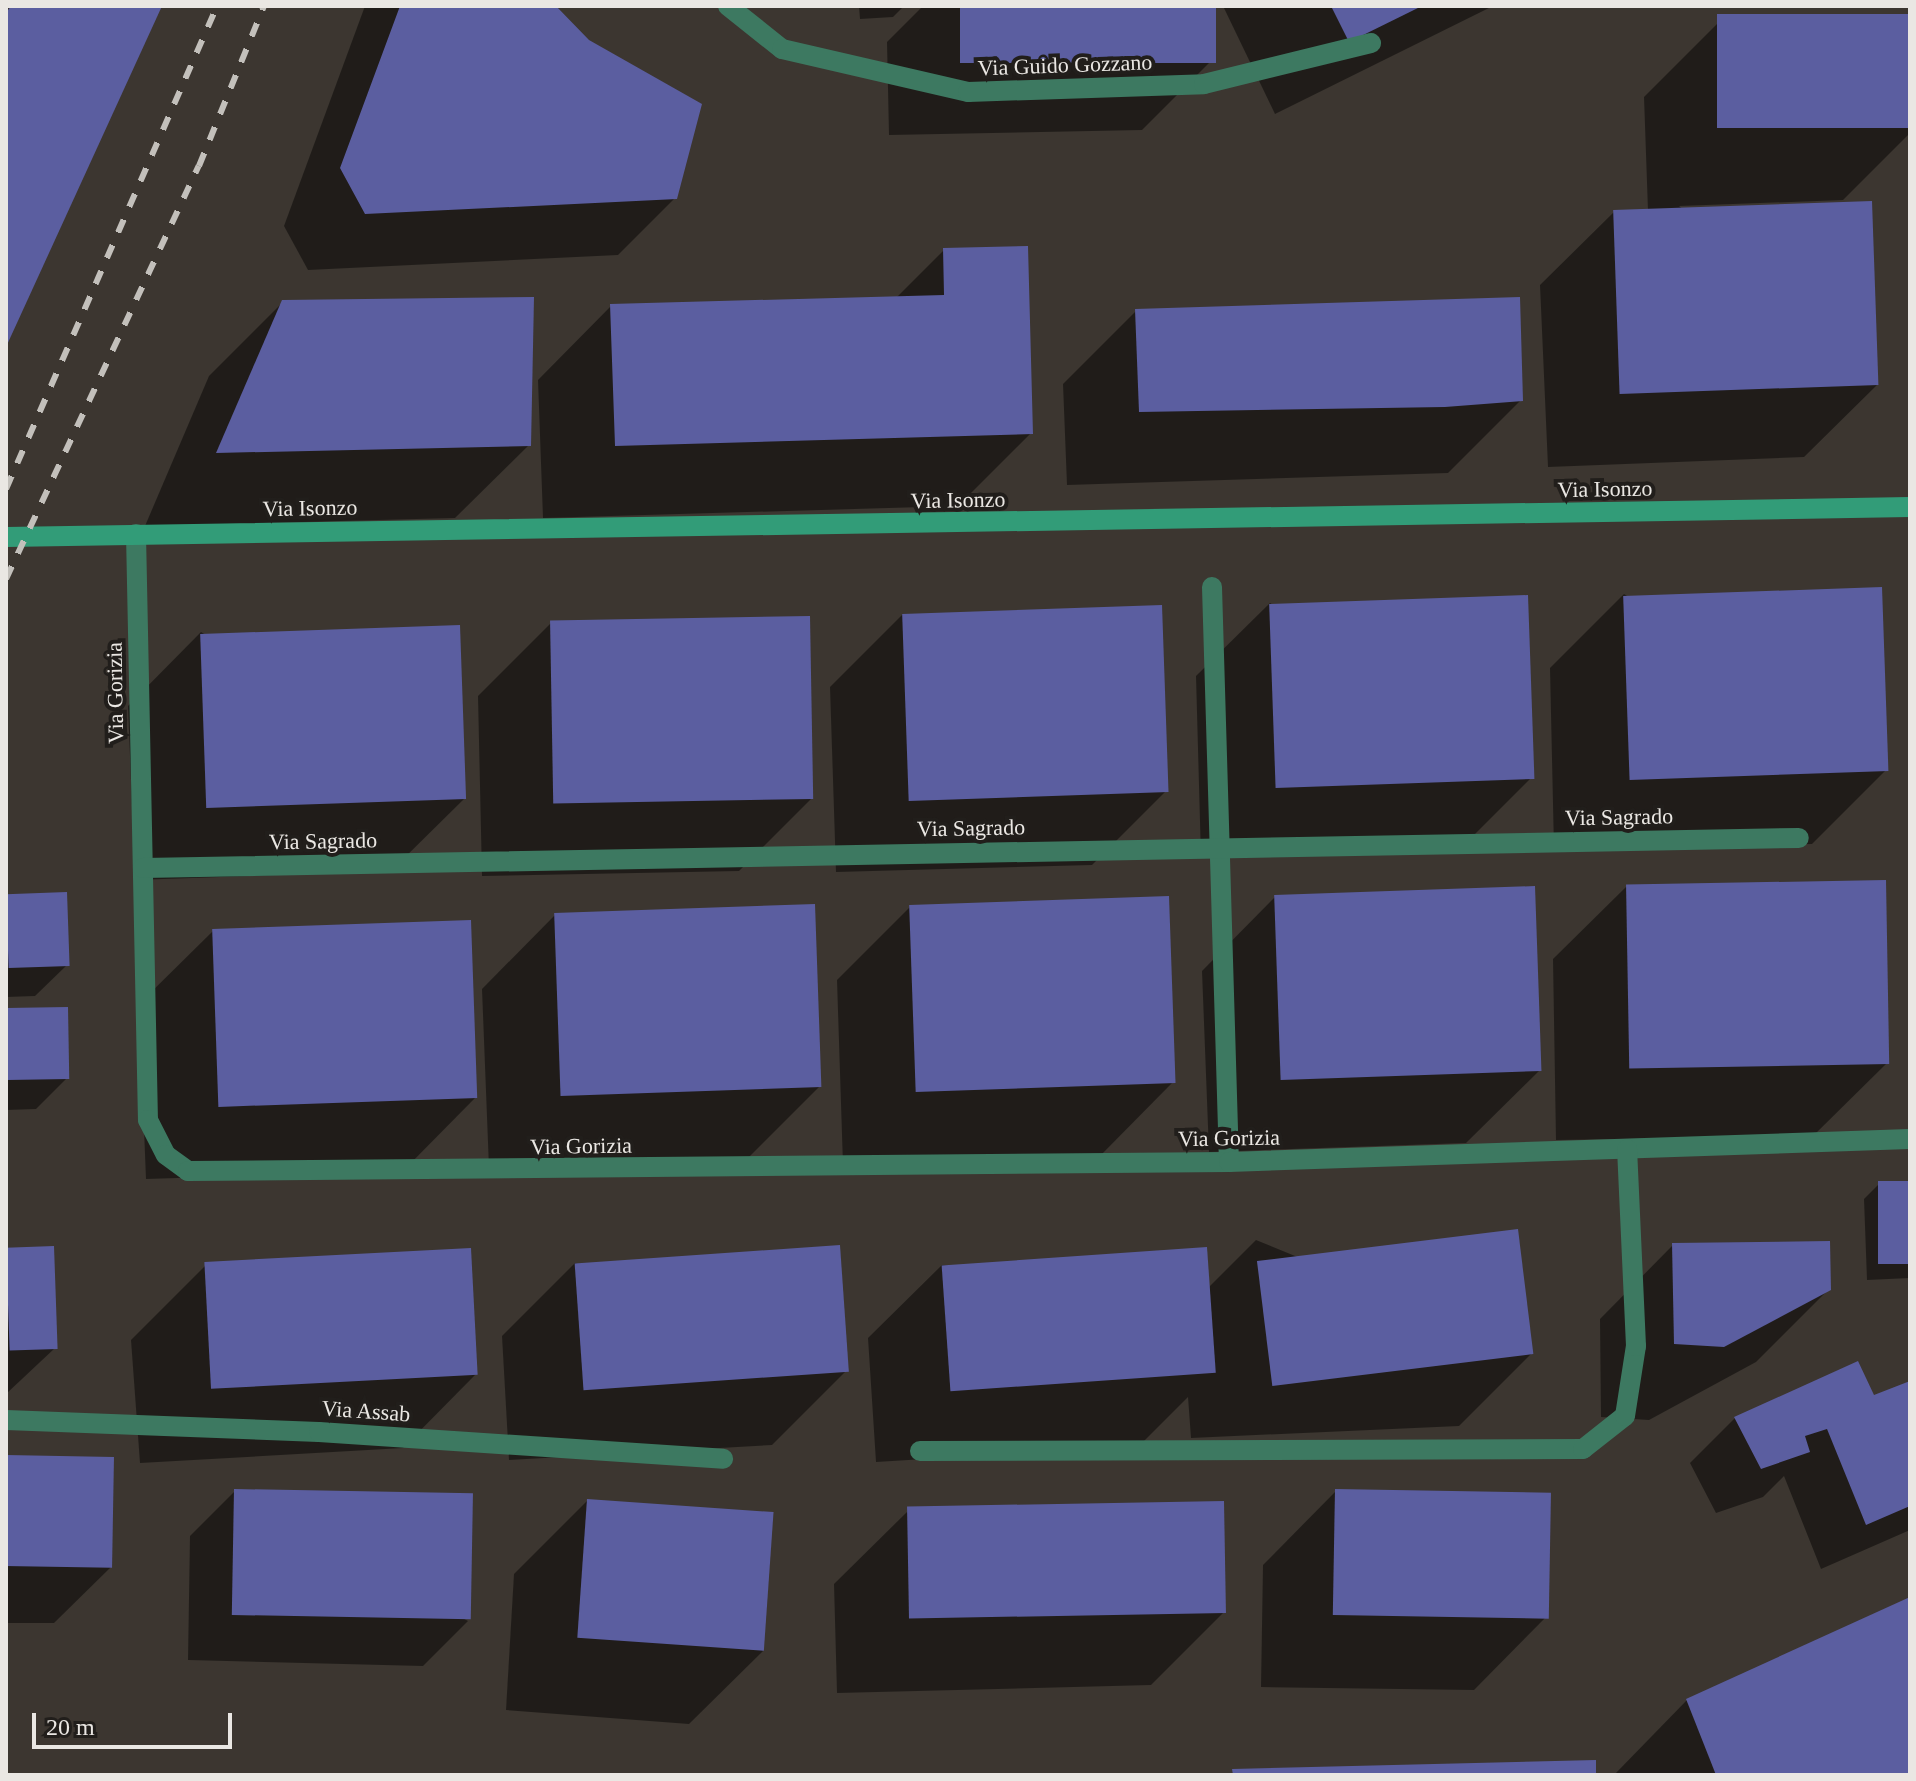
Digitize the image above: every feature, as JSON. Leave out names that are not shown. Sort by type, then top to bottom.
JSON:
[{"type":"main road","name":"Via Isonzo","points":[[6,537],[1910,507]]},
{"type":"street","name":"Via Guido Gozzano","points":[[728,6],[782,49],[968,92],[1204,84],[1371,43]]},
{"type":"street","name":"Via Gorizia","points":[[136,534],[148,1120],[166,1155],[188,1171],[1229,1162],[1910,1139]]},
{"type":"street","points":[[1212,587],[1229,1162]]},
{"type":"street","name":"Via Sagrado","points":[[143,868],[1799,838]]},
{"type":"street","points":[[920,1451],[1583,1449],[1625,1416],[1636,1346],[1627,1149]]},
{"type":"street","name":"Via Assab","points":[[6,1420],[319,1432],[723,1459]]},
{"type":"building","points":[[11,6],[162,6],[6,347],[6,13]]},
{"type":"building","points":[[400,6],[556,6],[589,40],[702,104],[677,199],[365,214],[340,168]]},
{"type":"building","points":[[960,6],[1216,6],[1216,63],[960,63]]},
{"type":"building","points":[[1331,6],[1422,6],[1349,42]]},
{"type":"building","points":[[1717,14],[1910,14],[1910,128],[1717,128]]},
{"type":"building","points":[[1872,201],[1878,385],[1620,394],[1613,210]]},
{"type":"building","points":[[1028,246],[1033,434],[615,446],[610,304],[944,295],[943,248]]},
{"type":"building","points":[[534,297],[531,446],[216,453],[282,300]]},
{"type":"building","points":[[1520,297],[1523,401],[1445,407],[1139,412],[1135,309]]},
{"type":"building","points":[[1882,587],[1888,771],[1630,780],[1623,596]]},
{"type":"building","points":[[1528,595],[1534,779],[1276,788],[1269,604]]},
{"type":"building","points":[[1162,605],[1169,792],[909,801],[902,614]]},
{"type":"building","points":[[810,616],[813,799],[553,804],[550,621]]},
{"type":"building","points":[[460,625],[466,799],[206,808],[200,634]]},
{"type":"building","points":[[1886,880],[1889,1064],[1629,1069],[1626,885]]},
{"type":"building","points":[[1535,886],[1541,1071],[1281,1080],[1274,895]]},
{"type":"building","points":[[67,892],[70,966],[9,968],[6,894]]},
{"type":"building","points":[[1169,896],[1176,1083],[916,1092],[909,905]]},
{"type":"building","points":[[815,904],[821,1087],[561,1096],[554,913]]},
{"type":"building","points":[[471,920],[477,1098],[218,1107],[212,929]]},
{"type":"building","points":[[68,1007],[69,1079],[7,1080],[6,1008]]},
{"type":"building","points":[[1878,1181],[1910,1181],[1910,1264],[1878,1264]]},
{"type":"building","points":[[1518,1229],[1533,1354],[1272,1386],[1257,1261]]},
{"type":"building","points":[[1830,1241],[1831,1290],[1724,1347],[1674,1344],[1672,1243]]},
{"type":"building","points":[[840,1245],[849,1372],[584,1390],[575,1264]]},
{"type":"building","points":[[54,1246],[58,1349],[10,1351],[6,1248]]},
{"type":"building","points":[[1207,1247],[1216,1373],[950,1391],[942,1266]]},
{"type":"building","points":[[471,1248],[478,1375],[211,1389],[204,1262]]},
{"type":"building","points":[[1858,1361],[1874,1395],[1910,1381],[1910,1506],[1866,1525],[1827,1429],[1805,1436],[1810,1452],[1761,1469],[1734,1417]]},
{"type":"building","points":[[6,1455],[114,1457],[112,1568],[6,1566]]},
{"type":"building","points":[[234,1489],[473,1493],[471,1619],[232,1615]]},
{"type":"building","points":[[1335,1489],[1551,1493],[1549,1619],[1333,1615]]},
{"type":"building","points":[[587,1499],[774,1512],[764,1651],[577,1638]]},
{"type":"building","points":[[1224,1501],[1226,1613],[909,1619],[907,1507]]},
{"type":"building","points":[[1910,1597],[1908,1775],[1716,1775],[1686,1699]]},
{"type":"building","points":[[1596,1760],[1596,1775],[1233,1775],[1232,1769]]},
{"type":"railway","points":[[6,489],[217,6]]},
{"type":"railway","points":[[6,579],[199,166],[264,6]]}]
